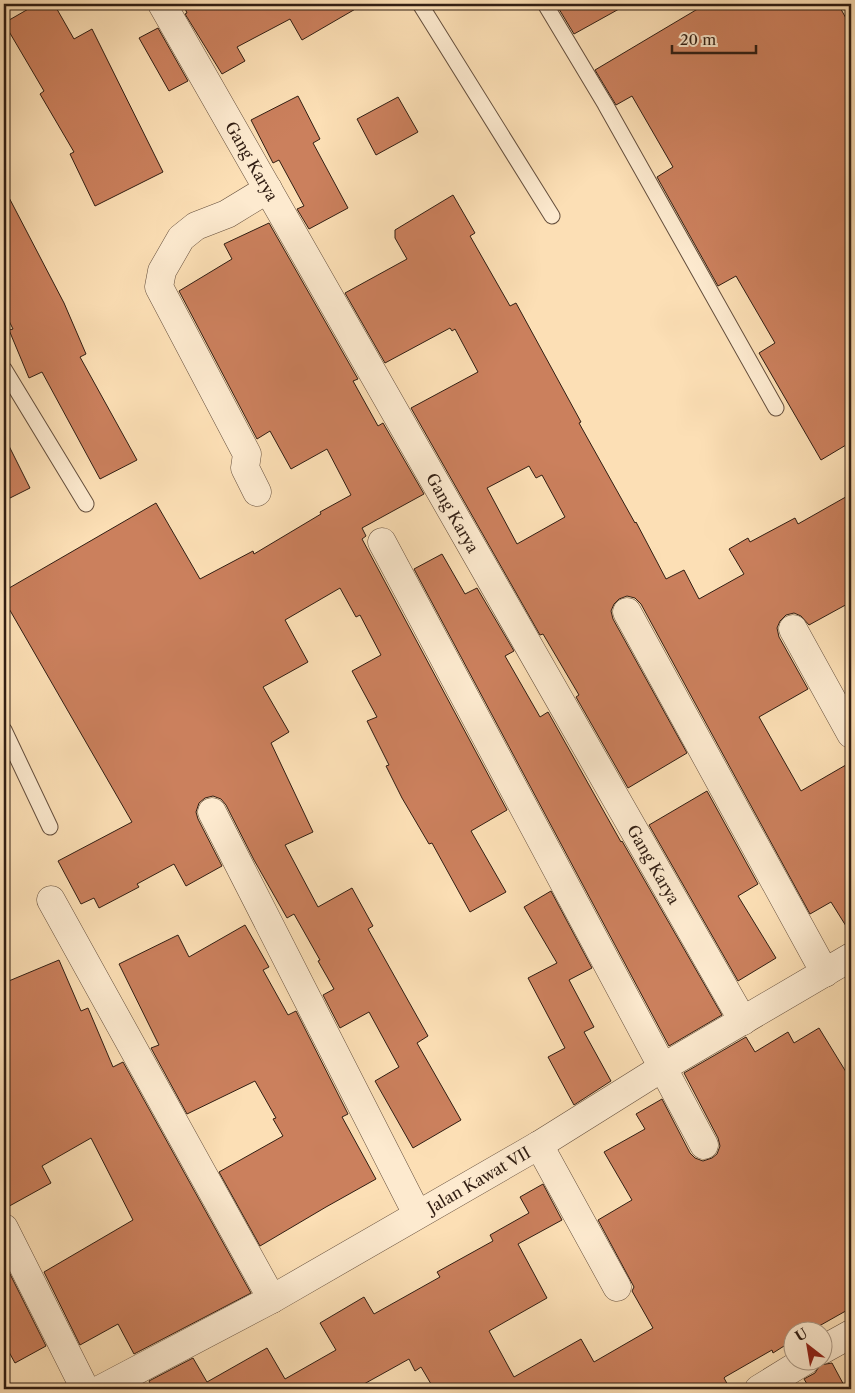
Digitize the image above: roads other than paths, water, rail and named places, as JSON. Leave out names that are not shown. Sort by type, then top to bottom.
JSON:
[{"type":"street","name":"Gang Karya","points":[[162,4],[743,1021]]},
{"type":"street","points":[[257,492],[245,468],[247,459],[244,449],[159,288],[162,271],[182,238],[196,226],[227,214],[268,189]]},
{"type":"street","points":[[382,542],[704,1145]]},
{"type":"street","points":[[627,612],[825,972]]},
{"type":"street","points":[[793,629],[851,734]]},
{"type":"street","points":[[212,812],[417,1214]]},
{"type":"street","points":[[51,900],[272,1299]]},
{"type":"street","name":"Jalan Kawat VII","points":[[101,1389],[272,1299],[539,1145],[662,1068],[851,957]]},
{"type":"street","points":[[539,1145],[617,1287]]},
{"type":"street","points":[[4,1228],[84,1389]]},
{"type":"street","points":[[832,1344],[851,1334]]},
{"type":"street","points":[[759,1389],[790,1370]]},
{"type":"lane","points":[[420,4],[552,216]]},
{"type":"lane","points":[[545,4],[610,112],[776,408]]},
{"type":"lane","points":[[4,369],[86,504]]},
{"type":"lane","points":[[4,730],[50,827]]}]
